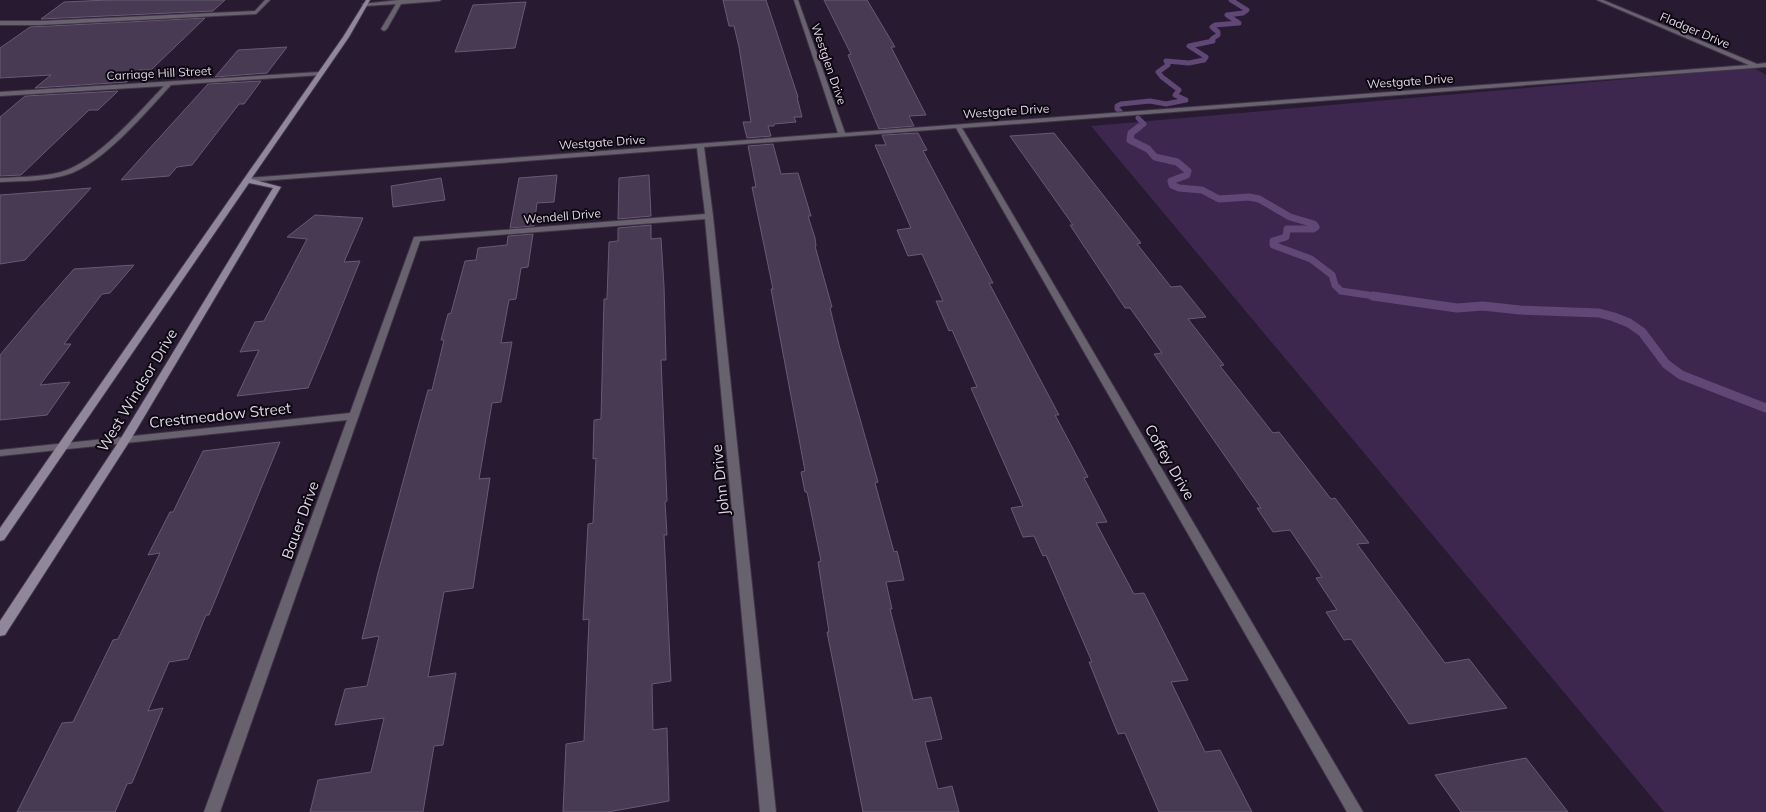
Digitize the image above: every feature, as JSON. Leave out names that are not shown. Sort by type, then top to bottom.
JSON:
[{"type":"street","points":[[0,23],[40,23],[256,12],[268,0]]},
{"type":"street","points":[[367,2],[438,0]]},
{"type":"street","name":"Westglen Drive","points":[[796,0],[842,134]]},
{"type":"street","name":"Fladger Drive","points":[[1599,0],[1756,66]]},
{"type":"street","points":[[384,29],[400,1]]},
{"type":"street","name":"West Windsor Drive","points":[[0,537],[346,37],[367,2]]},
{"type":"street","name":"Westgate Drive","points":[[247,180],[1766,65]]},
{"type":"street","name":"Carriage Hill Street","points":[[0,94],[319,74]]},
{"type":"street","points":[[0,180],[34,178],[66,172],[91,160],[169,84]]},
{"type":"street","name":"Coffey Drive","points":[[958,126],[1355,812]]},
{"type":"street","name":"John Drive","points":[[700,146],[709,216],[768,812]]},
{"type":"street","name":"West Windsor Drive","points":[[0,631],[126,439],[277,187],[247,180]]},
{"type":"street","name":"Wendell Drive","points":[[417,239],[709,216]]},
{"type":"street","name":"Bauer Drive","points":[[212,812],[417,239]]},
{"type":"street","name":"Crestmeadow Street","points":[[0,453],[354,416]]},
{"type":"shaded area","points":[[1754,68],[1766,75],[1766,812],[1664,812],[1091,126]]},
{"type":"building","points":[[225,0],[213,11],[41,19],[64,2]]},
{"type":"building","points":[[723,0],[766,0],[798,97],[802,117],[794,117],[796,122],[768,126],[771,136],[747,138],[743,122],[751,122],[739,47],[734,26],[729,26]]},
{"type":"building","points":[[824,0],[867,0],[895,47],[891,47],[926,115],[909,116],[914,126],[879,129],[848,55],[851,54]]},
{"type":"building","points":[[526,2],[515,48],[455,52],[473,5]]},
{"type":"building","points":[[205,18],[151,70],[139,70],[127,82],[35,88],[51,75],[0,78],[0,48],[30,27]]},
{"type":"building","points":[[287,47],[267,73],[215,77],[238,50]]},
{"type":"building","points":[[261,81],[244,104],[239,104],[192,165],[177,167],[169,176],[121,180],[208,84]]},
{"type":"building","points":[[118,91],[98,110],[89,110],[21,175],[0,176],[0,117],[25,96]]},
{"type":"building","points":[[918,133],[927,150],[923,151],[993,283],[989,283],[1059,415],[1055,415],[1088,477],[1084,478],[1107,522],[1096,523],[1134,594],[1144,593],[1188,680],[1171,682],[1205,752],[1220,750],[1252,812],[1159,812],[1125,733],[1118,734],[1089,662],[1092,662],[1046,555],[1043,556],[1034,536],[1023,537],[1011,508],[1023,506],[971,388],[977,387],[952,330],[949,331],[936,301],[943,301],[922,254],[908,256],[897,230],[911,228],[875,145],[886,145],[882,135]]},
{"type":"building","points":[[1054,133],[1141,243],[1137,244],[1171,287],[1181,286],[1206,317],[1188,319],[1224,365],[1220,366],[1273,433],[1279,432],[1331,499],[1335,498],[1369,543],[1357,544],[1445,663],[1469,659],[1507,708],[1409,724],[1351,639],[1344,640],[1326,612],[1337,610],[1316,578],[1322,577],[1290,530],[1273,532],[1257,508],[1261,508],[1154,354],[1162,353],[1130,308],[1125,308],[1070,225],[1073,225],[1010,136]]},
{"type":"building","points":[[773,144],[781,174],[798,173],[811,216],[808,216],[832,307],[830,308],[839,345],[878,482],[875,483],[894,552],[897,551],[904,580],[886,582],[892,609],[890,609],[913,700],[931,697],[942,739],[925,742],[938,789],[952,786],[959,812],[863,812],[827,632],[829,632],[818,562],[821,561],[801,472],[805,471],[771,289],[773,289],[752,187],[756,187],[748,146]]},
{"type":"building","points":[[557,175],[554,202],[537,203],[534,226],[510,228],[519,178]]},
{"type":"building","points":[[649,175],[651,216],[618,219],[619,178]]},
{"type":"building","points":[[441,178],[445,200],[393,207],[391,186]]},
{"type":"building","points":[[91,188],[25,260],[0,264],[0,195]]},
{"type":"building","points":[[315,215],[363,218],[344,262],[360,261],[308,388],[237,396],[259,350],[240,352],[255,322],[264,321],[307,239],[287,237]]},
{"type":"building","points":[[651,225],[651,239],[661,238],[664,286],[666,360],[661,360],[667,535],[664,535],[671,681],[652,684],[653,730],[667,728],[669,801],[608,812],[563,812],[566,744],[584,741],[589,619],[583,620],[588,524],[593,523],[596,458],[593,459],[594,420],[601,419],[604,299],[607,299],[609,242],[618,241],[618,228]]},
{"type":"building","points":[[533,234],[528,267],[521,268],[516,299],[509,300],[501,343],[512,342],[501,402],[492,403],[479,479],[490,478],[473,588],[444,592],[428,677],[456,673],[443,745],[434,746],[423,812],[310,812],[318,780],[371,772],[384,718],[335,725],[345,689],[367,686],[379,636],[362,639],[428,390],[432,390],[448,314],[451,313],[465,261],[476,260],[478,248],[507,245],[508,236]]},
{"type":"building","points":[[134,265],[110,293],[102,294],[64,344],[71,344],[40,385],[70,382],[47,415],[0,420],[0,355],[37,311],[74,269]]},
{"type":"building","points":[[280,442],[209,615],[206,615],[188,659],[169,662],[148,711],[163,708],[132,783],[127,784],[115,812],[17,812],[62,723],[73,722],[113,640],[118,639],[160,553],[148,555],[170,512],[173,512],[203,451]]},
{"type":"building","points":[[1526,758],[1568,812],[1461,812],[1435,775]]},
{"type":"waterway","points":[[1120,111],[1117,109],[1117,106],[1121,104],[1150,101],[1166,104],[1186,100],[1175,95],[1179,90],[1158,72],[1168,65],[1166,61],[1189,63],[1204,60],[1206,57],[1189,46],[1213,41],[1212,39],[1218,35],[1218,32],[1212,27],[1215,25],[1239,23],[1227,15],[1243,13],[1247,10],[1231,0]]},
{"type":"waterway","points":[[1137,129],[1144,124],[1138,118]]},
{"type":"waterway","points":[[1139,127],[1131,133],[1130,140],[1148,149],[1155,157],[1177,162],[1188,171],[1187,175],[1171,181],[1172,185],[1179,188],[1202,190],[1219,199],[1249,197],[1259,199],[1290,217],[1314,224],[1316,227],[1313,229],[1287,229],[1286,237],[1273,241],[1273,245],[1311,259],[1332,275],[1335,285],[1341,291],[1381,297]]},
{"type":"waterway","points":[[1373,296],[1457,308],[1483,306],[1520,310],[1599,313],[1614,317],[1629,323],[1642,332],[1666,364],[1681,375],[1766,408]]}]
